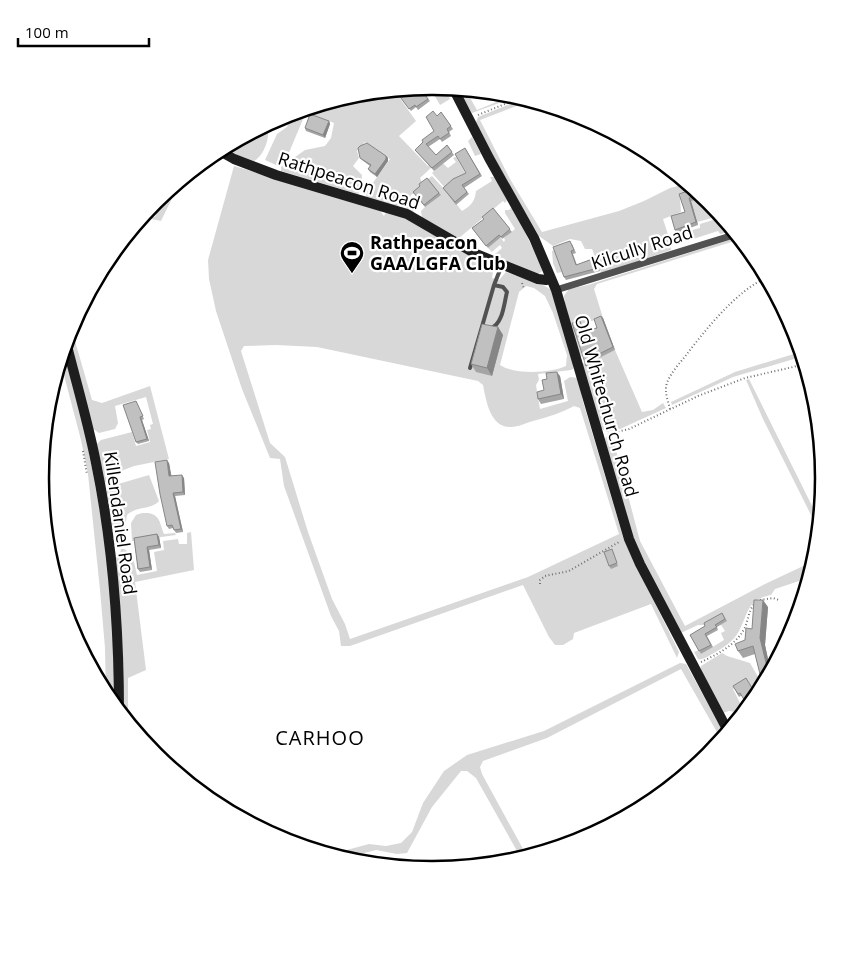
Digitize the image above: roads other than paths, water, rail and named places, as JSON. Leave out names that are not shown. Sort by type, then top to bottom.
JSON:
[{"type":"street","name":"Old Whitechurch Road","points":[[457,96],[534,238],[556,290],[629,539],[649,582],[725,727]]},
{"type":"street","name":"Rathpeacon Road","points":[[226,155],[276,175],[407,214],[476,254],[538,278],[546,280],[551,278]]},
{"type":"street","name":"Kilcully Road","points":[[556,290],[730,236]]},
{"type":"street","name":"Killendaniel Road","points":[[69,354],[91,438],[106,516],[116,614],[119,699]]},
{"type":"lane","points":[[470,368],[494,284],[502,265]]},
{"type":"lane","points":[[482,326],[491,328],[499,322],[507,292],[503,287],[494,284]]},
{"type":"place","name":"Rathpeacon GAA/LGFA Club","points":[[352,274]]},
{"type":"district","name":"CARHOO","points":[[320,738]]}]
